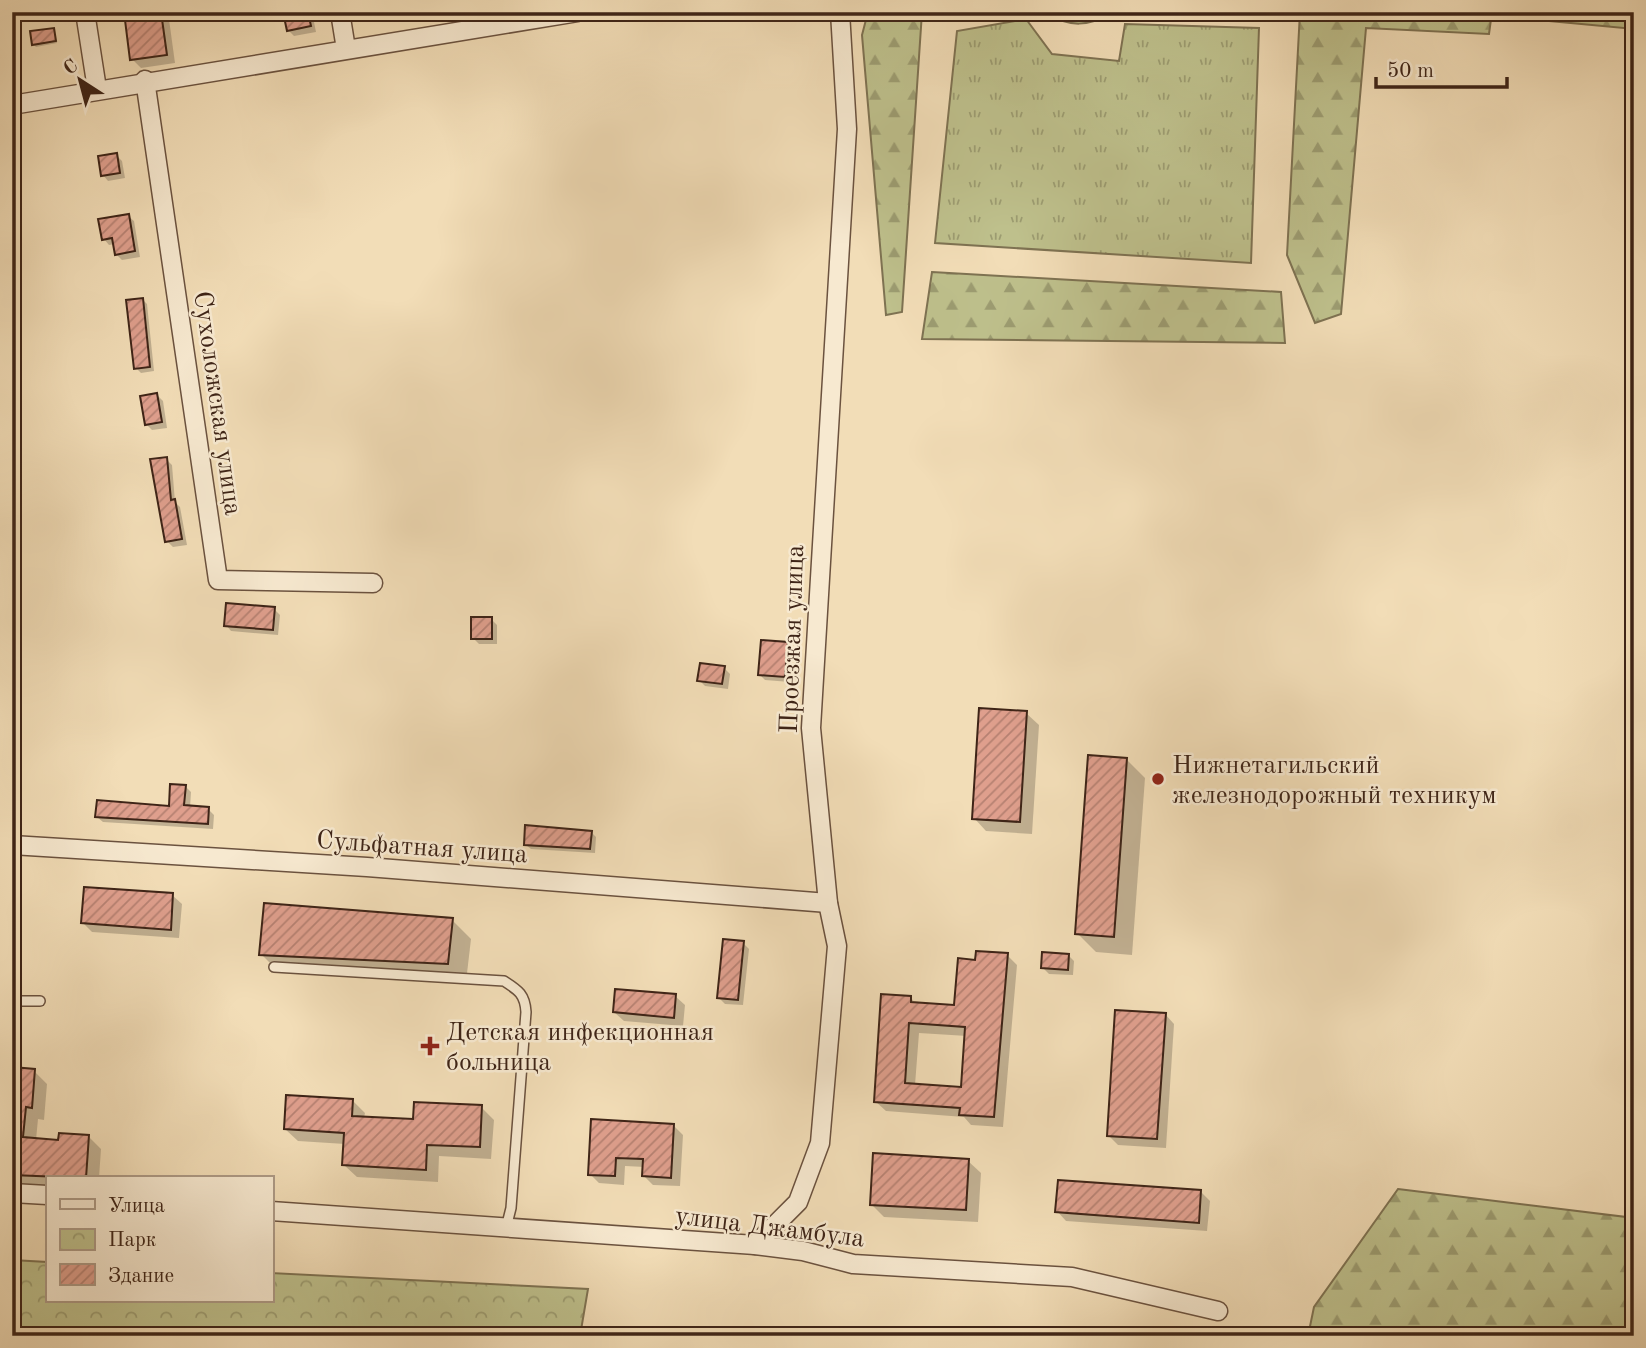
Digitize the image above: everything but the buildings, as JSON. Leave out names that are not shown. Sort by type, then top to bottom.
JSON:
[{"type":"street","points":[[85,12],[97,89]]},
{"type":"street","points":[[340,12],[346,49]]},
{"type":"street","points":[[12,105],[145,80],[578,12]]},
{"type":"street","name":"Проезжая улица","points":[[755,1245],[798,1202],[820,1143],[837,946],[828,903],[811,728],[847,129],[840,12]]},
{"type":"street","name":"Сухоложская улица","points":[[145,80],[218,580],[373,583]]},
{"type":"street","name":"Сульфатная улица","points":[[12,845],[367,867],[828,903]]},
{"type":"street","points":[[12,1193],[46,1195]]},
{"type":"street","name":"улица Джамбула","points":[[273,1211],[755,1245],[803,1251],[853,1264],[1072,1277],[1218,1311]]},
{"type":"lane","points":[[274,967],[504,981],[520,991],[526,1000],[526,1012],[511,1208],[506,1228]]},
{"type":"lane","points":[[12,1001],[40,1001]]},
{"type":"green space","points":[[868,12],[922,12],[902,312],[886,315],[862,35]]},
{"type":"green space","points":[[1043,12],[1115,12],[1096,21],[1079,24],[1062,21]]},
{"type":"green space","points":[[1300,12],[1492,12],[1489,34],[1366,28],[1341,314],[1315,323],[1287,255]]},
{"type":"green space","points":[[1551,12],[1634,12],[1634,29],[1550,21]]},
{"type":"green space","points":[[1026,19],[1052,54],[1119,61],[1125,24],[1259,28],[1251,263],[935,243],[957,31]]},
{"type":"green space","points":[[932,272],[1281,292],[1285,343],[922,339]]},
{"type":"green space","points":[[1398,1189],[1634,1218],[1634,1336],[1308,1336],[1314,1307]]},
{"type":"green space","points":[[12,1260],[46,1262],[46,1302],[273,1302],[273,1273],[588,1289],[580,1336],[12,1336]]},
{"type":"place","name":"Нижнетагильский железнодорожный техникум","points":[[1158,779]]},
{"type":"place","name":"Детская инфекционная больница","points":[[430,1046]]}]
